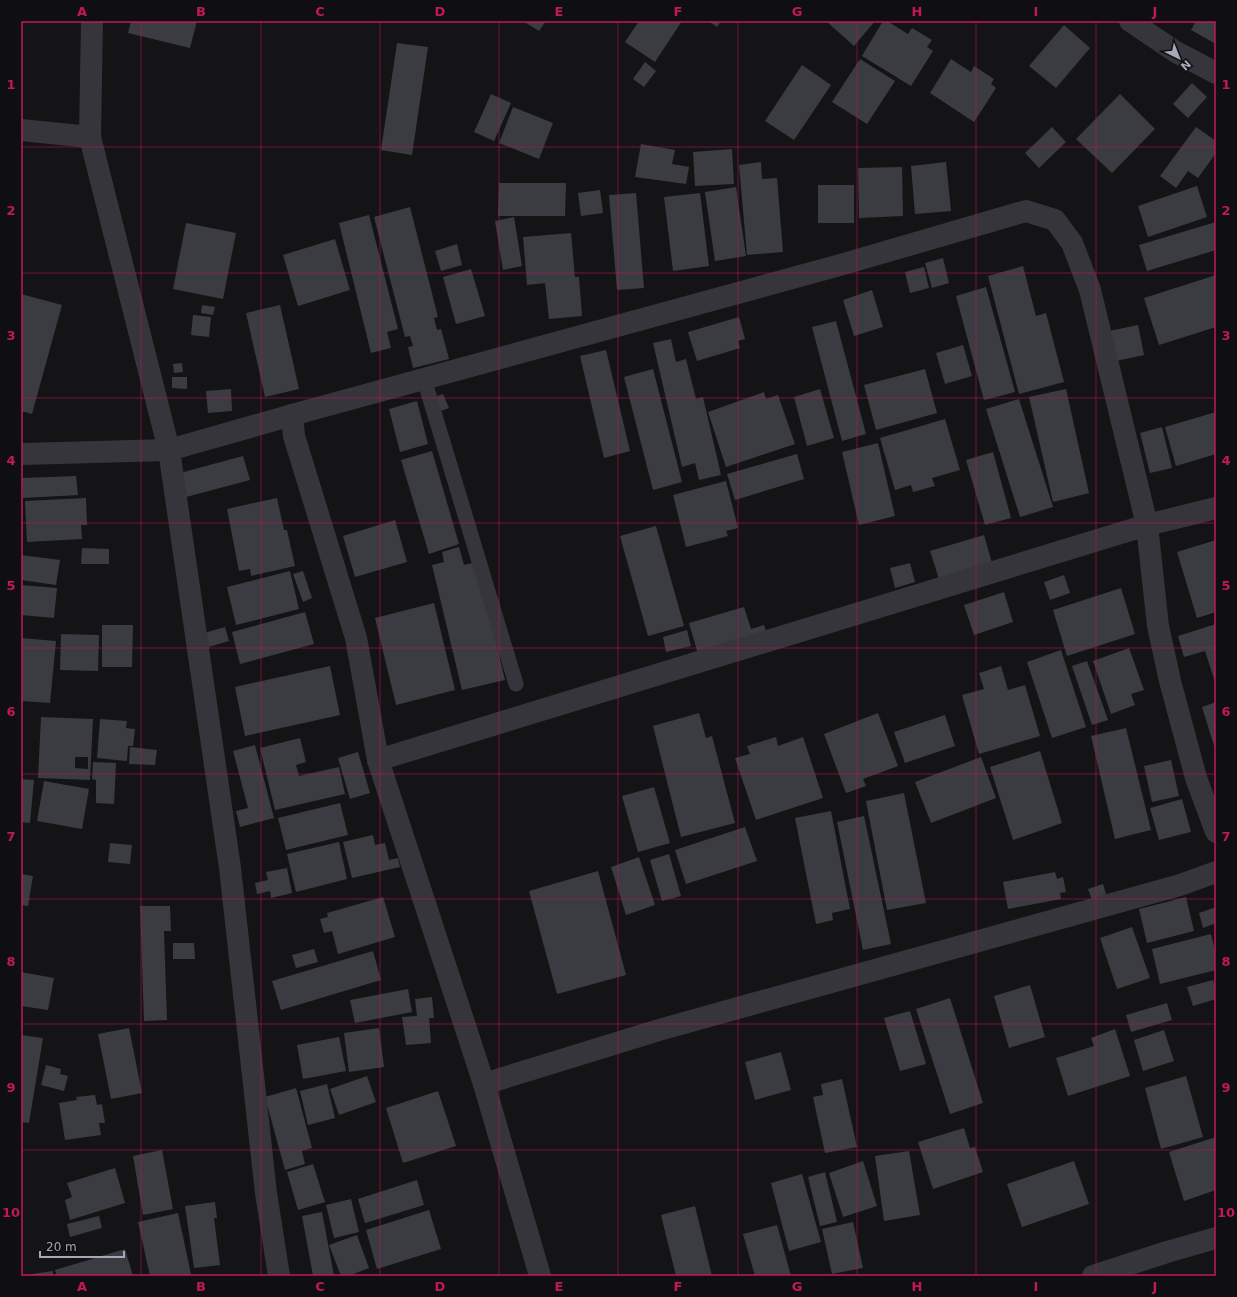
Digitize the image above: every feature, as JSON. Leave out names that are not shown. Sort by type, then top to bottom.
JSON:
[{"type":"street","points":[[92,21],[90,137],[169,450],[230,868],[266,1193],[279,1276]]},
{"type":"street","points":[[1130,21],[1176,52],[1216,73]]},
{"type":"street","points":[[21,130],[90,137]]},
{"type":"street","points":[[21,454],[169,450],[825,269],[1026,211],[1056,220],[1072,244],[1090,290],[1147,525],[1158,626],[1170,681],[1196,778],[1216,832]]},
{"type":"street","points":[[292,415],[294,436],[356,638],[378,760],[484,1084],[540,1276]]},
{"type":"street","points":[[378,760],[1147,525],[1216,508]]},
{"type":"street","points":[[484,1084],[659,1030],[1180,885],[1216,872]]},
{"type":"street","points":[[1093,1276],[1216,1238]]},
{"type":"lane","points":[[424,379],[516,684]]},
{"type":"building","points":[[131,21],[197,21],[190,48],[128,33]]},
{"type":"building","points":[[523,21],[546,21],[539,31]]},
{"type":"building","points":[[639,21],[682,21],[655,62],[625,42]]},
{"type":"building","points":[[708,21],[721,21],[717,27]]},
{"type":"building","points":[[826,21],[875,21],[854,46]]},
{"type":"building","points":[[883,21],[887,21],[908,34],[912,28],[932,40],[927,47],[933,51],[911,86],[862,56]]},
{"type":"building","points":[[1196,21],[1216,21],[1216,44],[1191,30]]},
{"type":"building","points":[[1064,25],[1090,48],[1056,88],[1029,66]]},
{"type":"building","points":[[397,43],[428,47],[412,155],[381,150]]},
{"type":"building","points":[[860,59],[895,81],[867,124],[832,102]]},
{"type":"building","points":[[951,59],[971,72],[974,66],[994,79],[991,84],[996,88],[974,122],[930,93]]},
{"type":"building","points":[[645,62],[656,71],[644,87],[633,79]]},
{"type":"building","points":[[802,65],[831,85],[794,140],[765,121]]},
{"type":"building","points":[[1192,83],[1207,97],[1188,118],[1173,104]]},
{"type":"building","points":[[491,94],[511,103],[494,141],[474,132]]},
{"type":"building","points":[[1120,94],[1155,129],[1112,173],[1076,139]]},
{"type":"building","points":[[513,107],[553,123],[539,159],[499,143]]},
{"type":"building","points":[[1052,127],[1066,142],[1039,168],[1025,153]]},
{"type":"building","points":[[1196,127],[1216,141],[1216,153],[1198,178],[1188,171],[1176,188],[1160,176]]},
{"type":"building","points":[[641,144],[675,150],[672,164],[689,167],[686,184],[635,177]]},
{"type":"building","points":[[732,149],[734,184],[695,186],[693,152]]},
{"type":"building","points":[[761,162],[762,179],[777,178],[783,252],[747,255],[739,165]]},
{"type":"building","points":[[946,162],[951,211],[915,214],[911,166]]},
{"type":"building","points":[[902,167],[903,216],[859,218],[858,168]]},
{"type":"building","points":[[499,183],[566,183],[565,216],[498,216]]},
{"type":"building","points":[[818,185],[854,185],[854,223],[818,223]]},
{"type":"building","points":[[1197,186],[1207,217],[1148,237],[1138,206]]},
{"type":"building","points":[[736,187],[746,256],[715,261],[705,192]]},
{"type":"building","points":[[600,190],[603,213],[581,216],[578,193]]},
{"type":"building","points":[[636,193],[644,288],[617,290],[609,195]]},
{"type":"building","points":[[700,193],[709,266],[673,271],[664,197]]},
{"type":"building","points":[[410,207],[438,317],[434,318],[437,330],[441,329],[449,359],[413,368],[408,347],[413,346],[410,336],[405,337],[374,217]]},
{"type":"building","points":[[369,215],[398,329],[387,332],[391,348],[371,353],[339,223]]},
{"type":"building","points":[[514,217],[522,266],[503,270],[495,221]]},
{"type":"building","points":[[1216,222],[1216,250],[1147,271],[1139,245]]},
{"type":"building","points":[[186,223],[236,233],[223,299],[173,289]]},
{"type":"building","points":[[571,233],[575,277],[579,277],[582,316],[549,319],[545,283],[527,285],[523,237]]},
{"type":"building","points":[[335,239],[350,290],[298,306],[283,255]]},
{"type":"building","points":[[457,244],[462,265],[441,271],[435,251]]},
{"type":"building","points":[[943,258],[949,283],[932,288],[925,263]]},
{"type":"building","points":[[1023,266],[1036,316],[1046,313],[1064,382],[1019,394],[988,276]]},
{"type":"building","points":[[924,267],[929,288],[910,293],[905,272]]},
{"type":"building","points":[[471,269],[485,316],[456,324],[443,277]]},
{"type":"building","points":[[1216,275],[1216,327],[1159,345],[1144,298]]},
{"type":"building","points":[[986,287],[1015,392],[984,400],[956,296]]},
{"type":"building","points":[[872,290],[883,327],[854,336],[843,300]]},
{"type":"building","points":[[21,294],[62,305],[32,414],[21,411]]},
{"type":"building","points":[[202,305],[215,307],[213,315],[201,313]]},
{"type":"building","points":[[280,305],[299,389],[265,397],[246,313]]},
{"type":"building","points":[[193,315],[211,317],[209,337],[191,335]]},
{"type":"building","points":[[739,317],[745,339],[738,341],[740,348],[697,361],[688,332]]},
{"type":"building","points":[[836,321],[866,434],[842,441],[812,327]]},
{"type":"building","points":[[1138,325],[1144,355],[1116,361],[1109,331]]},
{"type":"building","points":[[671,339],[676,362],[686,359],[696,399],[703,397],[721,475],[699,480],[695,463],[682,467],[653,343]]},
{"type":"building","points":[[963,345],[972,376],[945,384],[936,353]]},
{"type":"building","points":[[606,350],[630,451],[604,458],[580,356]]},
{"type":"building","points":[[182,363],[183,372],[174,373],[173,364]]},
{"type":"building","points":[[653,369],[682,482],[653,490],[624,377]]},
{"type":"building","points":[[925,369],[937,413],[876,430],[864,385]]},
{"type":"building","points":[[172,377],[187,377],[187,389],[172,388]]},
{"type":"building","points":[[231,389],[232,411],[208,413],[206,391]]},
{"type":"building","points":[[820,389],[834,438],[807,446],[794,397]]},
{"type":"building","points":[[1066,389],[1089,493],[1053,502],[1029,397]]},
{"type":"building","points":[[764,392],[766,399],[778,395],[795,444],[726,467],[708,412]]},
{"type":"building","points":[[443,394],[449,408],[438,412],[432,398]]},
{"type":"building","points":[[1019,399],[1053,507],[1020,517],[986,409]]},
{"type":"building","points":[[417,401],[428,444],[400,452],[389,409]]},
{"type":"building","points":[[1216,412],[1216,454],[1176,466],[1165,427]]},
{"type":"building","points":[[945,419],[960,470],[932,478],[935,486],[913,492],[911,485],[895,490],[880,438]]},
{"type":"building","points":[[1162,427],[1172,468],[1150,473],[1140,433]]},
{"type":"building","points":[[878,443],[895,516],[859,525],[842,452]]},
{"type":"building","points":[[432,451],[459,544],[429,554],[401,460]]},
{"type":"building","points":[[993,452],[1011,518],[985,525],[966,460]]},
{"type":"building","points":[[797,454],[804,479],[735,500],[727,474]]},
{"type":"building","points":[[243,456],[250,480],[186,497],[180,473]]},
{"type":"building","points":[[76,476],[78,495],[23,498],[22,478]]},
{"type":"building","points":[[726,481],[738,528],[726,531],[728,536],[686,547],[673,495]]},
{"type":"building","points":[[86,498],[87,525],[81,525],[82,539],[27,542],[25,501]]},
{"type":"building","points":[[277,498],[284,530],[287,530],[295,566],[251,576],[250,569],[239,571],[227,509]]},
{"type":"building","points":[[395,520],[407,562],[355,577],[343,536]]},
{"type":"building","points":[[656,526],[684,626],[648,636],[620,536]]},
{"type":"building","points":[[984,535],[992,563],[939,579],[930,551]]},
{"type":"building","points":[[1216,540],[1216,612],[1197,618],[1177,552]]},
{"type":"building","points":[[459,547],[464,565],[477,562],[505,680],[462,690],[432,565],[444,562],[442,552]]},
{"type":"building","points":[[82,548],[109,549],[109,564],[81,564]]},
{"type":"building","points":[[21,555],[60,560],[56,585],[21,580]]},
{"type":"building","points":[[910,563],[915,582],[895,588],[890,568]]},
{"type":"building","points":[[290,571],[299,609],[236,625],[227,587]]},
{"type":"building","points":[[303,571],[312,598],[303,602],[293,574]]},
{"type":"building","points":[[1064,575],[1070,593],[1050,600],[1044,582]]},
{"type":"building","points":[[21,585],[57,588],[54,618],[21,615]]},
{"type":"building","points":[[1121,588],[1135,634],[1067,656],[1053,610]]},
{"type":"building","points":[[1004,592],[1013,622],[974,635],[964,605]]},
{"type":"building","points":[[434,603],[455,690],[396,705],[375,618]]},
{"type":"building","points":[[744,607],[751,629],[764,625],[767,634],[698,654],[689,623]]},
{"type":"building","points":[[305,612],[314,644],[240,664],[232,632]]},
{"type":"building","points":[[1216,624],[1216,685],[1205,651],[1184,657],[1178,636]]},
{"type":"building","points":[[102,625],[133,625],[132,667],[102,667]]},
{"type":"building","points":[[225,627],[229,641],[205,648],[201,634]]},
{"type":"building","points":[[687,630],[691,646],[666,652],[663,637]]},
{"type":"building","points":[[61,634],[99,635],[98,671],[60,670]]},
{"type":"building","points":[[21,638],[56,641],[50,703],[21,701]]},
{"type":"building","points":[[1129,648],[1144,690],[1131,694],[1135,705],[1111,714],[1093,661]]},
{"type":"building","points":[[1061,650],[1086,727],[1052,738],[1027,662]]},
{"type":"building","points":[[1087,661],[1108,720],[1092,725],[1072,666]]},
{"type":"building","points":[[330,666],[340,715],[245,736],[235,687]]},
{"type":"building","points":[[1001,666],[1008,690],[1025,685],[1040,736],[979,754],[962,695],[984,689],[979,673]]},
{"type":"building","points":[[1216,702],[1216,752],[1202,707]]},
{"type":"building","points":[[699,713],[706,738],[712,736],[735,823],[681,837],[653,726]]},
{"type":"building","points":[[878,713],[898,766],[863,779],[866,786],[846,793],[824,734]]},
{"type":"building","points":[[945,715],[955,746],[905,763],[894,732]]},
{"type":"building","points":[[41,717],[93,719],[90,780],[38,778]],"holes":[[[75,757],[88,757],[88,769],[75,768]]]},
{"type":"building","points":[[100,719],[127,721],[126,728],[135,729],[133,746],[128,746],[127,761],[97,758]]},
{"type":"building","points":[[1126,728],[1151,830],[1115,839],[1091,736]]},
{"type":"building","points":[[776,737],[778,746],[803,737],[823,798],[756,820],[735,758],[750,754],[747,746]]},
{"type":"building","points":[[300,738],[306,762],[296,765],[299,776],[339,767],[345,794],[275,810],[260,748]]},
{"type":"building","points":[[255,745],[274,818],[240,827],[236,811],[248,808],[233,751]]},
{"type":"building","points":[[130,747],[157,750],[155,765],[129,764]]},
{"type":"building","points":[[1040,751],[1062,823],[1013,840],[990,767]]},
{"type":"building","points":[[358,752],[370,793],[350,799],[338,758]]},
{"type":"building","points":[[981,757],[996,798],[931,823],[915,782]]},
{"type":"building","points":[[1171,760],[1179,796],[1152,802],[1144,766]]},
{"type":"building","points":[[93,762],[116,763],[114,804],[96,803],[96,780],[92,779]]},
{"type":"building","points":[[21,779],[34,780],[30,823],[21,822]]},
{"type":"building","points":[[44,781],[89,789],[82,829],[37,821]]},
{"type":"building","points":[[654,787],[670,843],[638,852],[622,796]]},
{"type":"building","points":[[904,793],[926,903],[887,910],[866,801]]},
{"type":"building","points":[[1182,799],[1191,832],[1159,840],[1150,808]]},
{"type":"building","points":[[340,803],[348,835],[286,850],[278,818]]},
{"type":"building","points":[[831,811],[850,909],[832,913],[833,920],[816,924],[795,818]]},
{"type":"building","points":[[864,816],[891,944],[863,950],[837,822]]},
{"type":"building","points":[[745,827],[757,861],[686,884],[675,850]]},
{"type":"building","points":[[373,835],[375,845],[385,843],[389,860],[398,858],[400,867],[352,878],[343,842]]},
{"type":"building","points":[[339,842],[347,879],[296,892],[287,854]]},
{"type":"building","points":[[110,843],[132,845],[130,864],[108,862]]},
{"type":"building","points":[[669,854],[681,896],[662,901],[650,860]]},
{"type":"building","points":[[639,857],[655,905],[626,915],[611,867]]},
{"type":"building","points":[[287,868],[292,893],[271,898],[270,891],[257,894],[255,883],[268,880],[266,872]]},
{"type":"building","points":[[598,871],[626,975],[557,994],[529,891]]},
{"type":"building","points":[[1055,872],[1057,879],[1063,877],[1066,892],[1060,893],[1061,899],[1008,909],[1003,882]]},
{"type":"building","points":[[21,874],[33,876],[28,906],[21,905]]},
{"type":"building","points":[[1103,884],[1106,894],[1092,900],[1088,889]]},
{"type":"building","points":[[383,897],[395,937],[338,954],[332,931],[324,933],[320,919],[328,917],[327,913]]},
{"type":"building","points":[[1186,897],[1194,931],[1147,943],[1139,909]]},
{"type":"building","points":[[140,906],[170,906],[171,931],[164,931],[167,1020],[144,1021]]},
{"type":"building","points":[[1216,907],[1216,923],[1203,928],[1199,913]]},
{"type":"building","points":[[1132,927],[1150,978],[1117,989],[1100,938]]},
{"type":"building","points":[[1211,934],[1216,955],[1216,970],[1160,984],[1152,949]]},
{"type":"building","points":[[173,943],[194,943],[195,959],[173,959]]},
{"type":"building","points":[[314,949],[318,962],[296,968],[292,955]]},
{"type":"building","points":[[373,951],[381,980],[281,1010],[272,981]]},
{"type":"building","points":[[21,972],[54,978],[48,1010],[21,1006]]},
{"type":"building","points":[[1213,980],[1216,991],[1216,999],[1193,1006],[1187,987]]},
{"type":"building","points":[[1030,985],[1045,1037],[1009,1048],[994,996]]},
{"type":"building","points":[[408,989],[412,1012],[355,1023],[350,1000]]},
{"type":"building","points":[[432,997],[434,1018],[429,1018],[431,1043],[406,1045],[402,1017],[417,1016],[415,999]]},
{"type":"building","points":[[950,998],[983,1103],[950,1114],[916,1009]]},
{"type":"building","points":[[1167,1003],[1172,1020],[1131,1032],[1126,1015]]},
{"type":"building","points":[[910,1011],[926,1064],[900,1071],[884,1018]]},
{"type":"building","points":[[129,1028],[142,1093],[111,1099],[98,1034]]},
{"type":"building","points":[[379,1028],[384,1067],[349,1072],[344,1033]]},
{"type":"building","points":[[1115,1029],[1130,1076],[1068,1096],[1056,1058],[1094,1046],[1091,1038]]},
{"type":"building","points":[[1164,1030],[1174,1061],[1143,1071],[1134,1040]]},
{"type":"building","points":[[21,1035],[43,1038],[29,1123],[21,1122]]},
{"type":"building","points":[[339,1037],[346,1071],[303,1079],[297,1045]]},
{"type":"building","points":[[781,1052],[791,1090],[755,1100],[745,1062]]},
{"type":"building","points":[[46,1065],[61,1069],[60,1074],[68,1076],[64,1091],[41,1085]]},
{"type":"building","points":[[367,1076],[376,1102],[339,1115],[330,1089]]},
{"type":"building","points":[[1186,1076],[1203,1137],[1161,1149],[1145,1088]]},
{"type":"building","points":[[842,1079],[857,1147],[825,1153],[813,1097],[823,1095],[821,1084]]},
{"type":"building","points":[[327,1084],[335,1118],[308,1125],[300,1091]]},
{"type":"building","points":[[296,1088],[312,1148],[302,1151],[305,1164],[285,1170],[265,1097]]},
{"type":"building","points":[[438,1091],[456,1146],[403,1163],[386,1108]]},
{"type":"building","points":[[95,1095],[97,1105],[102,1104],[105,1123],[99,1123],[101,1135],[65,1140],[59,1103],[77,1100],[76,1097]]},
{"type":"building","points":[[964,1128],[970,1148],[975,1147],[983,1172],[933,1189],[918,1142]]},
{"type":"building","points":[[1216,1137],[1216,1190],[1184,1201],[1169,1152]]},
{"type":"building","points":[[162,1150],[173,1209],[143,1215],[133,1156]]},
{"type":"building","points":[[909,1151],[920,1215],[884,1221],[875,1156]]},
{"type":"building","points":[[863,1161],[877,1206],[843,1217],[829,1173]]},
{"type":"building","points":[[1074,1161],[1089,1204],[1022,1227],[1007,1184]]},
{"type":"building","points":[[313,1164],[325,1202],[298,1210],[287,1172]]},
{"type":"building","points":[[115,1168],[125,1203],[70,1220],[65,1200],[72,1197],[67,1183]]},
{"type":"building","points":[[825,1172],[837,1222],[820,1226],[808,1177]]},
{"type":"building","points":[[802,1174],[821,1242],[789,1251],[771,1183]]},
{"type":"building","points":[[417,1180],[424,1205],[365,1223],[358,1199]]},
{"type":"building","points":[[351,1199],[359,1232],[334,1238],[326,1205]]},
{"type":"building","points":[[215,1202],[217,1218],[214,1218],[220,1265],[194,1268],[185,1206]]},
{"type":"building","points":[[695,1206],[712,1276],[676,1276],[661,1215]]},
{"type":"building","points":[[429,1210],[441,1249],[377,1269],[366,1230]]},
{"type":"building","points":[[322,1212],[334,1276],[313,1276],[302,1216]]},
{"type":"building","points":[[178,1213],[191,1274],[183,1276],[150,1276],[138,1222]]},
{"type":"building","points":[[99,1216],[102,1228],[70,1237],[67,1224]]},
{"type":"building","points":[[853,1222],[863,1268],[832,1274],[822,1229]]},
{"type":"building","points":[[777,1225],[791,1276],[755,1276],[743,1234]]},
{"type":"building","points":[[357,1235],[369,1268],[348,1276],[341,1276],[329,1245]]},
{"type":"building","points":[[125,1249],[133,1276],[57,1276],[55,1270]]},
{"type":"building","points":[[53,1271],[53,1276],[25,1276],[25,1275]]}]
